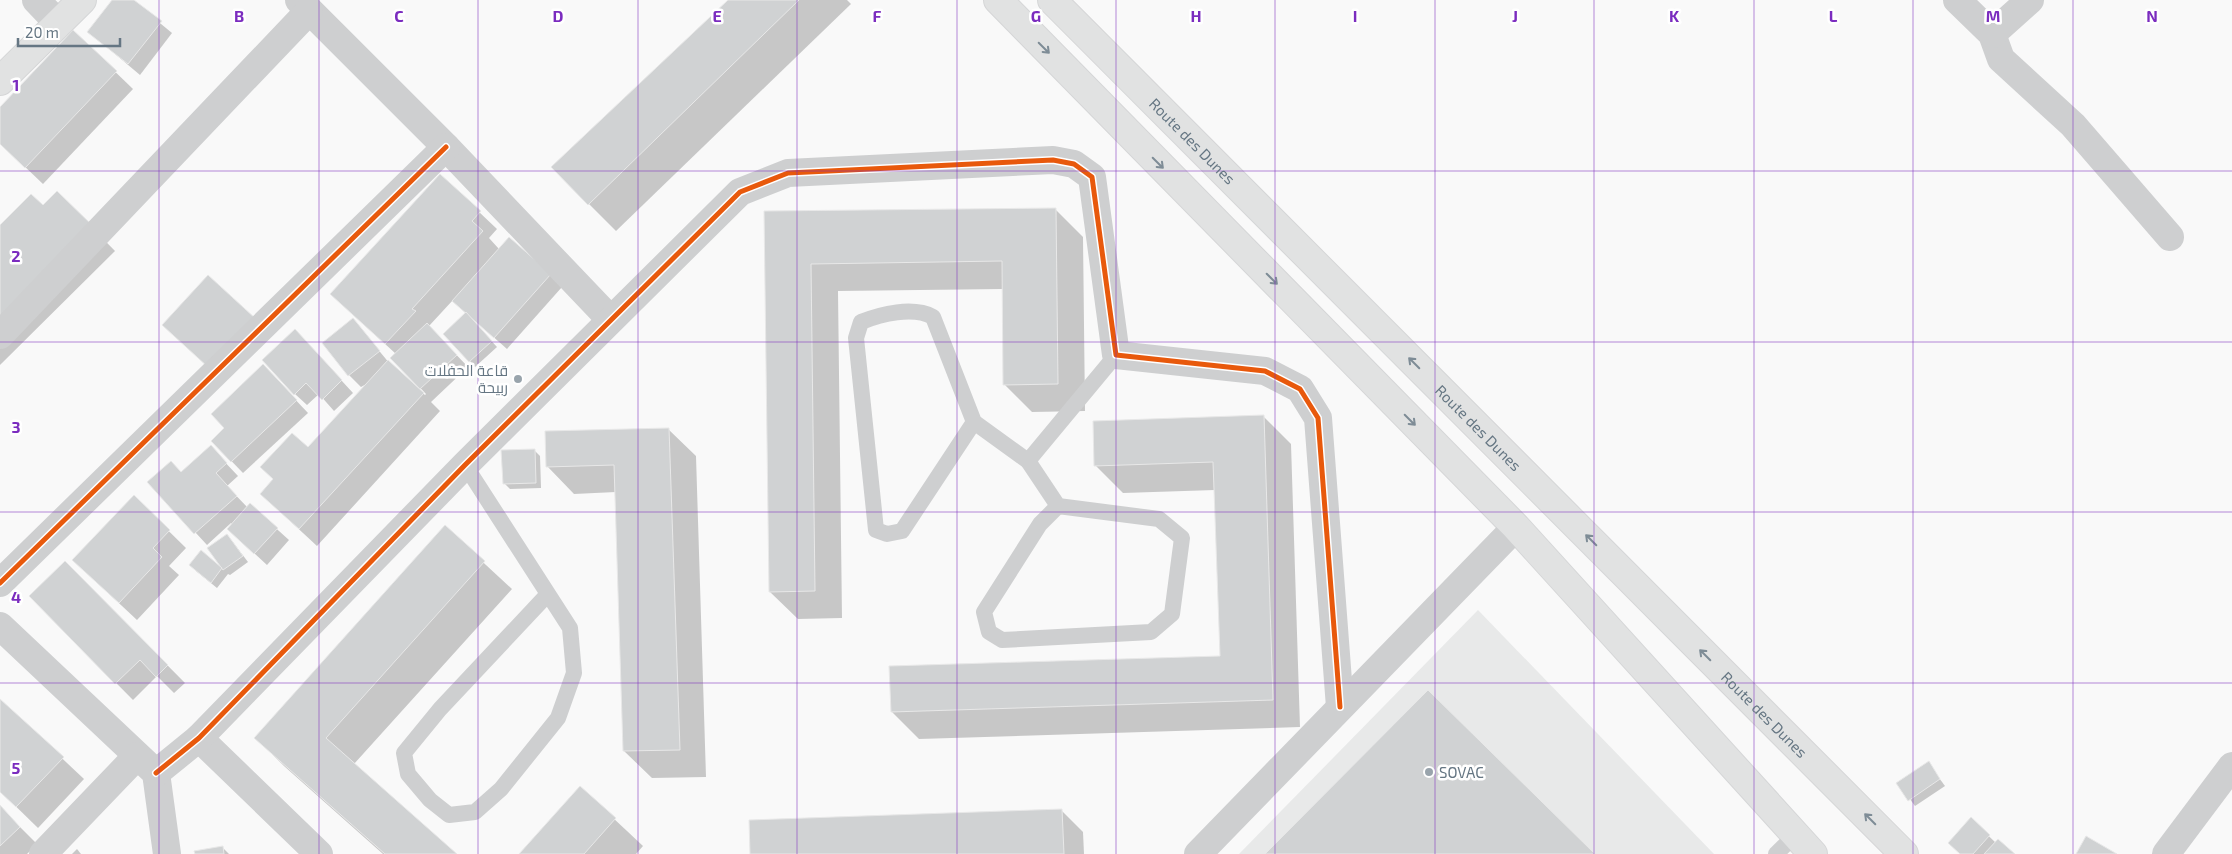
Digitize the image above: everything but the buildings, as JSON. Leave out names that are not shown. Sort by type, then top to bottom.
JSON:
[{"type":"main road","points":[[0,81],[82,0]]},
{"type":"main road","points":[[998,0],[1516,527],[1814,854]]},
{"type":"main road","name":"Route des Dunes","points":[[1052,0],[1904,854]]},
{"type":"street","points":[[36,0],[58,23]]},
{"type":"street","points":[[1957,0],[1992,34],[2001,59],[2073,125],[2170,237]]},
{"type":"street","points":[[1992,34],[2030,0]]},
{"type":"street","points":[[0,335],[304,5],[446,147],[610,319]]},
{"type":"street","points":[[0,583],[446,147]]},
{"type":"street","points":[[43,854],[147,765],[199,738],[465,465],[740,192],[788,172],[1053,160],[1074,164],[1092,177],[1116,355],[1265,371],[1300,389],[1318,418],[1340,707]]},
{"type":"street","points":[[1198,854],[1516,527]]},
{"type":"street","points":[[0,626],[147,765],[167,854]]},
{"type":"street","points":[[199,738],[319,854]]},
{"type":"street","points":[[2166,854],[2232,766]]},
{"type":"lane","points":[[974,422],[902,531],[888,534],[876,530],[856,338],[861,322],[871,318],[914,311],[933,316],[974,422],[1028,461],[1058,506],[1159,519],[1182,538],[1172,614],[1151,632],[1002,640],[989,632],[984,612],[1040,524],[1058,506]]},
{"type":"lane","points":[[1028,461],[1116,355]]},
{"type":"lane","points":[[465,465],[570,628],[574,673],[558,718],[501,789],[475,812],[449,815],[430,800],[408,774],[404,753],[440,709],[548,594]]},
{"type":"lane","points":[[1776,854],[1795,834]]},
{"type":"shaded area","points":[[1478,610],[1714,854],[1239,854]]},
{"type":"cycle path","points":[[0,583],[446,147]]},
{"type":"cycle path","points":[[156,773],[199,738],[465,465],[740,192],[788,173],[1053,160],[1074,164],[1092,177],[1116,355],[1265,371],[1300,389],[1318,418],[1340,707]]},
{"type":"place","name":"قاعة الحفلات ربيحة","points":[[518,379]]},
{"type":"place","name":"SOVAC","points":[[1429,772]]}]
